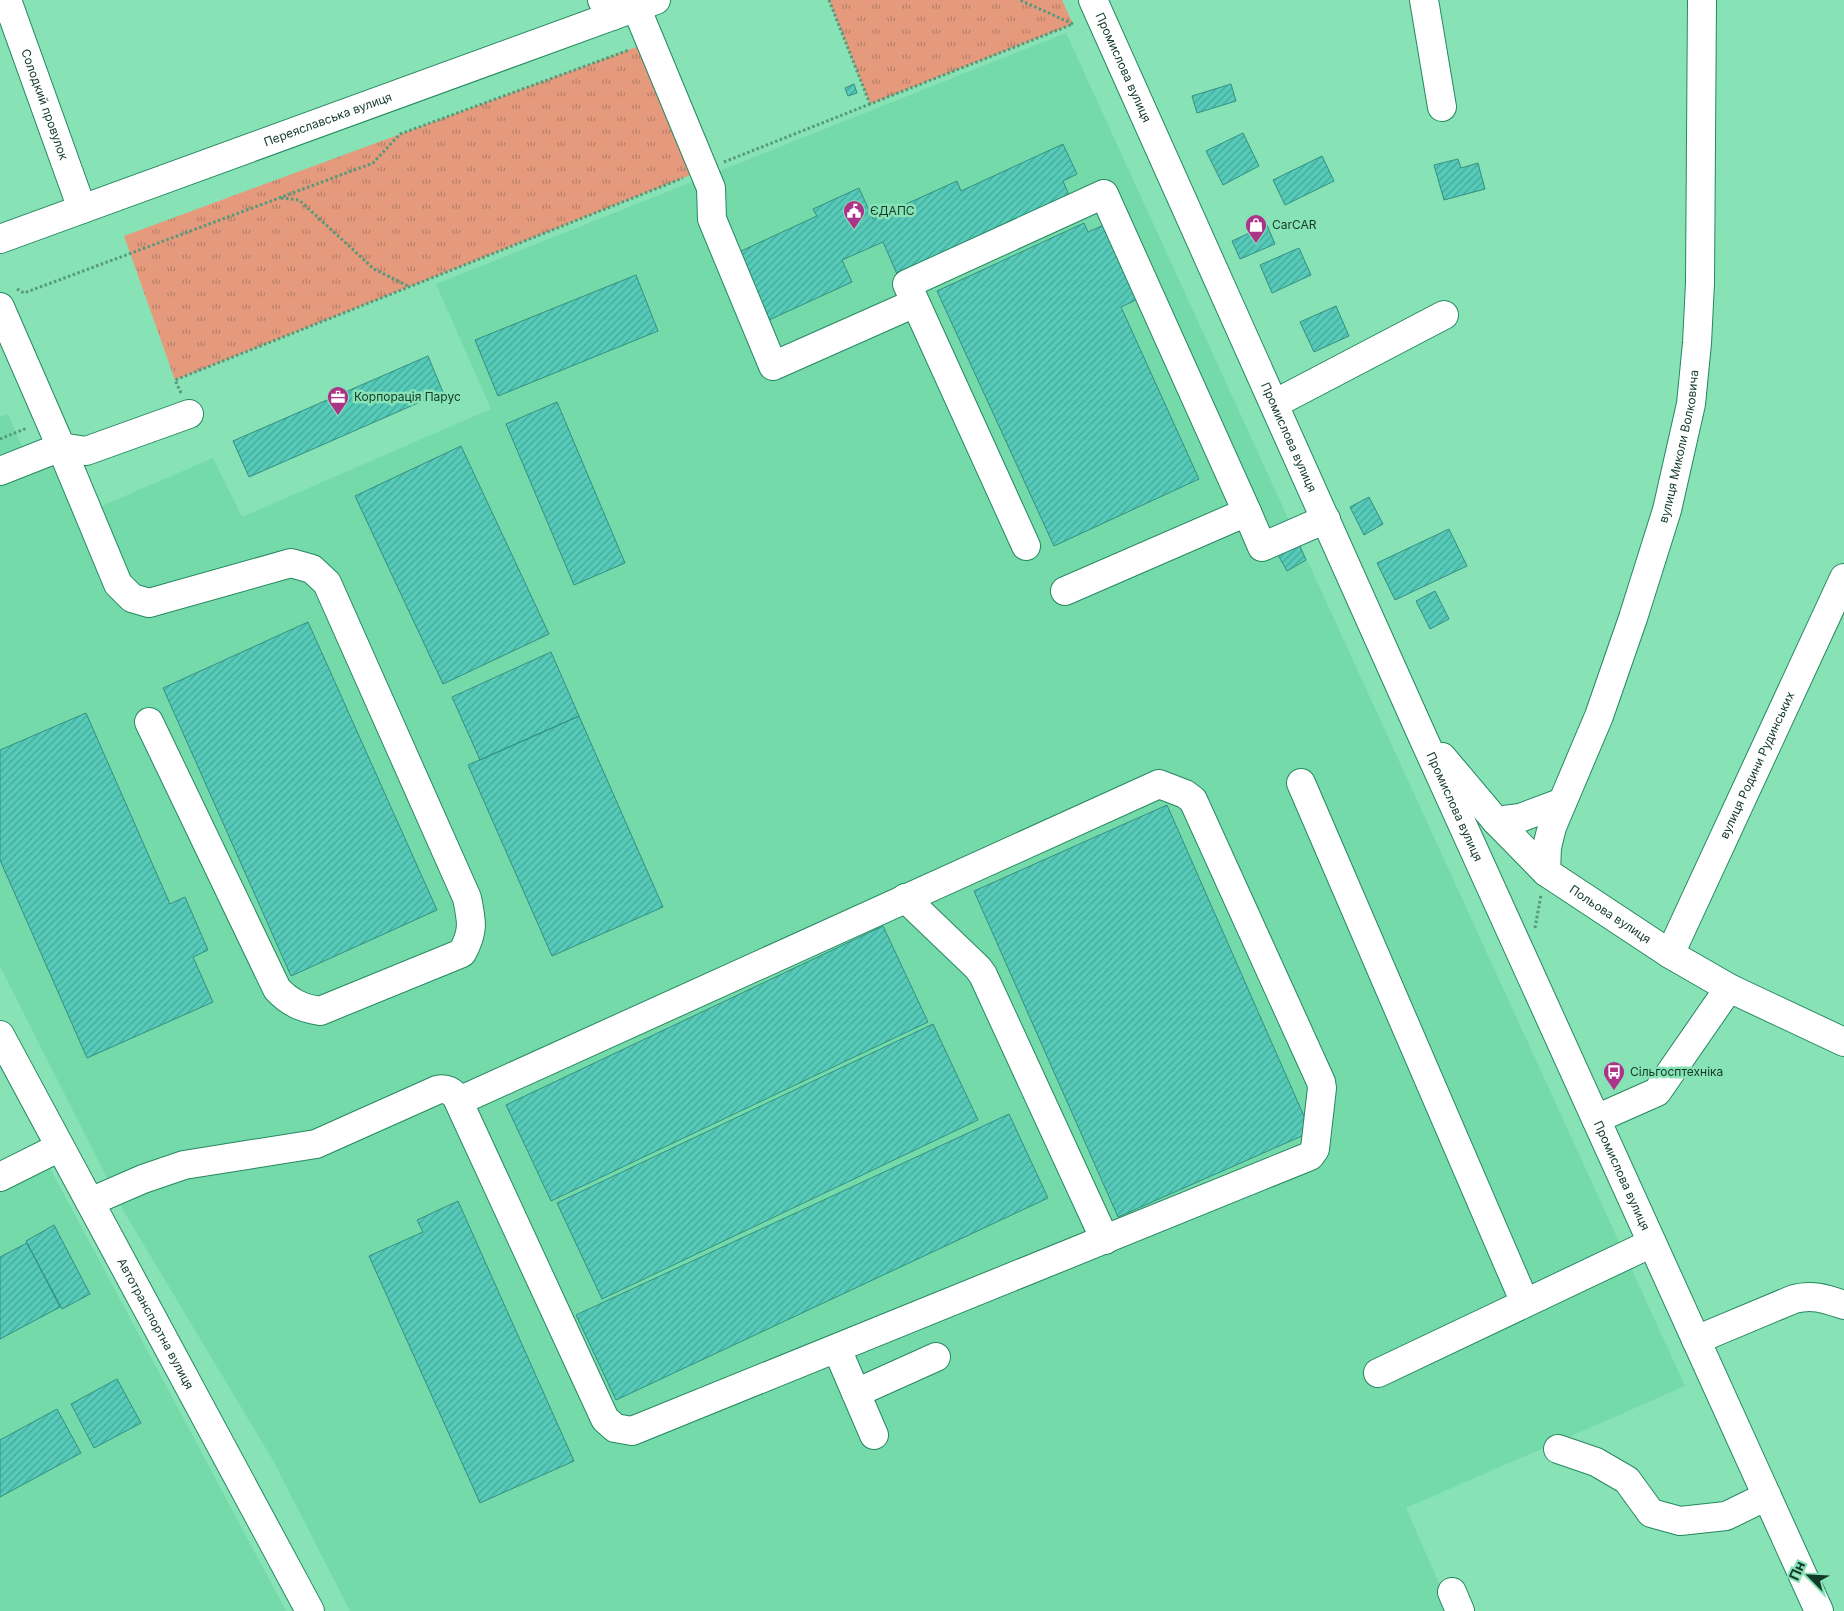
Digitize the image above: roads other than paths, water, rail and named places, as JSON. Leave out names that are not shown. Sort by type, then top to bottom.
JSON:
[{"type":"street","name":"Солодкий провулок","points":[[8,0],[82,209]]},
{"type":"street","name":"Промислова вулиця","points":[[1093,0],[1420,731],[1819,1611]]},
{"type":"street","points":[[1424,0],[1442,107]]},
{"type":"street","name":"вулиця Миколи Волковича","points":[[1546,872],[1547,847],[1560,803],[1599,716],[1668,510],[1691,404],[1700,283],[1702,0]]},
{"type":"street","name":"Переяславська вулиця","points":[[0,238],[627,6]]},
{"type":"street","points":[[627,6],[650,42],[711,188],[712,219],[773,366],[915,303]]},
{"type":"street","points":[[1026,546],[907,284],[1104,194],[1262,547],[1326,519]]},
{"type":"street","points":[[8,298],[49,420],[118,584],[132,598],[149,603],[290,563],[312,569],[327,583],[467,898],[471,918],[470,938],[462,953],[320,1011],[302,1008],[287,1000],[277,989],[149,722]]},
{"type":"street","points":[[1274,404],[1444,315]]},
{"type":"street","points":[[0,471],[61,447],[86,451],[189,414]]},
{"type":"street","points":[[1066,591],[1247,512]]},
{"type":"street","name":"вулиця Родини Рудинських","points":[[1670,954],[1842,587]]},
{"type":"street","name":"Польова вулиця","points":[[1420,731],[1496,821],[1546,872],[1670,954],[1729,988],[1844,1042]]},
{"type":"street","points":[[1301,783],[1526,1303]]},
{"type":"street","points":[[90,1202],[143,1179],[184,1166],[316,1144],[437,1090],[441,1089],[452,1092],[458,1101],[605,1419],[615,1428],[632,1431],[1310,1156],[1315,1149],[1322,1088],[1321,1082],[1193,800],[1185,794],[1163,785],[1155,785],[458,1101]]},
{"type":"street","points":[[1496,821],[1520,818],[1560,803]]},
{"type":"street","points":[[905,898],[984,975],[1104,1240]]},
{"type":"street","points":[[1596,1119],[1657,1092],[1729,988]]},
{"type":"street","name":"Автотранспортна вулиця","points":[[0,1035],[310,1611]]},
{"type":"street","points":[[0,1177],[60,1147]]},
{"type":"street","points":[[1378,1373],[1652,1243]]},
{"type":"street","points":[[1696,1340],[1794,1299],[1806,1296],[1823,1298],[1844,1305]]},
{"type":"street","points":[[837,1349],[874,1435]]},
{"type":"street","points":[[856,1393],[936,1357]]},
{"type":"street","points":[[1558,1449],[1596,1462],[1627,1480],[1651,1513],[1680,1521],[1726,1516],[1767,1496]]},
{"type":"place","name":"ЄДАПС","points":[[854,230]]},
{"type":"place","name":"CarCAR","points":[[1256,244]]},
{"type":"place","name":"Корпорація Парус","points":[[338,416]]},
{"type":"place","name":"Сільгосптехніка","points":[[1614,1091]]}]
